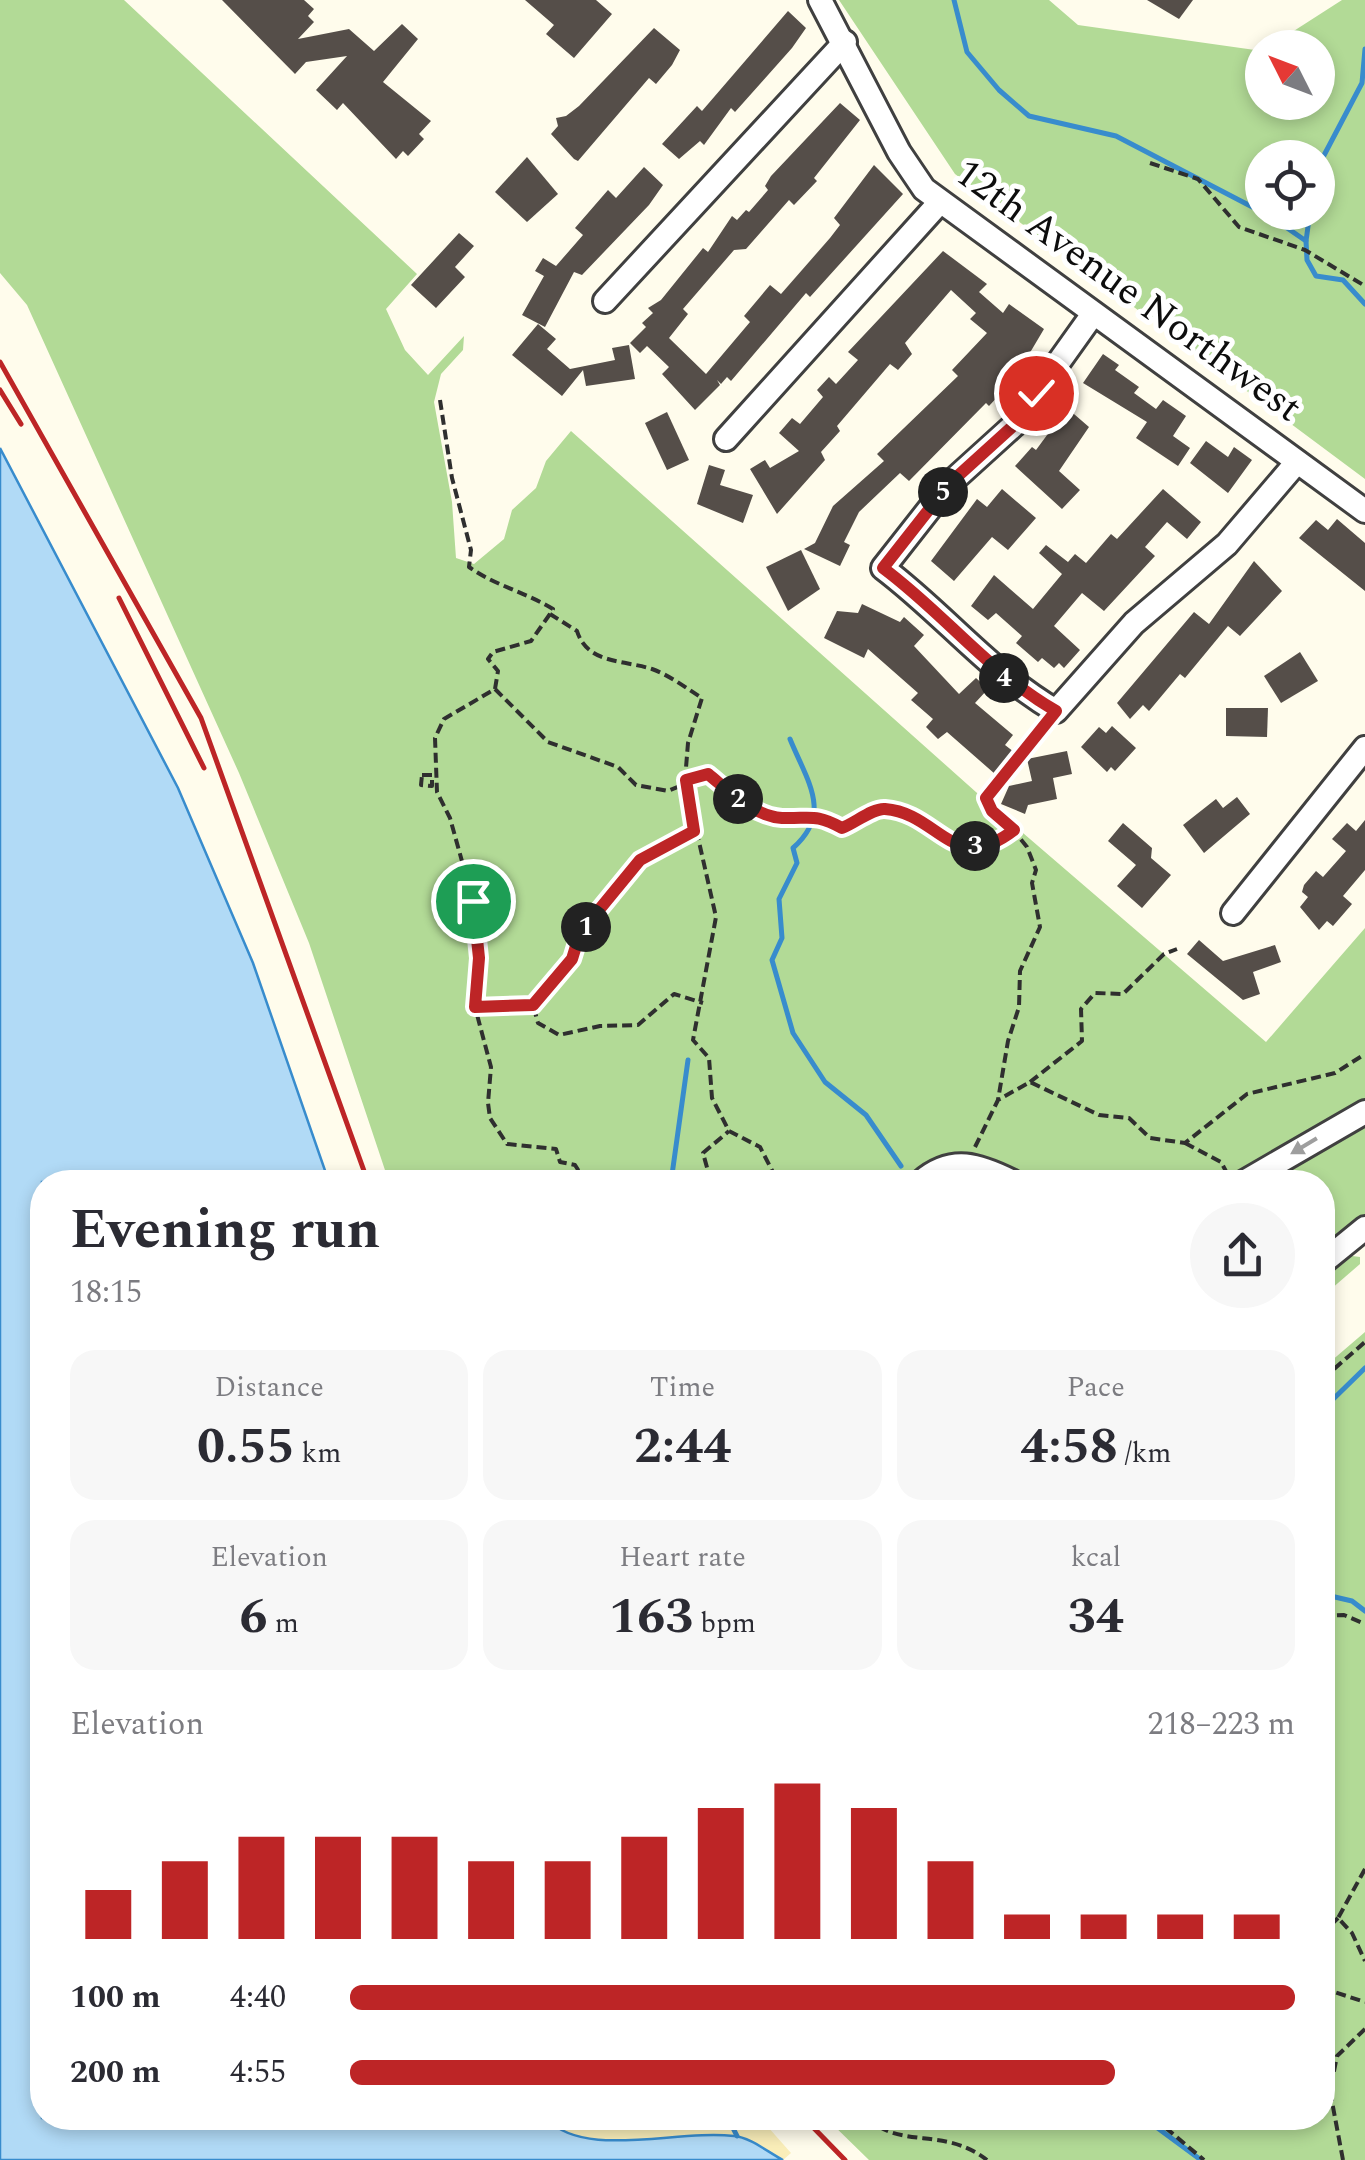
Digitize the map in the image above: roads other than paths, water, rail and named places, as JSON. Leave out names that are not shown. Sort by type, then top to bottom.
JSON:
[{"type":"street","name":"12th Avenue Northwest","points":[[820,0],[899,152],[939,203],[1365,511]]},
{"type":"street","points":[[605,300],[845,42]]},
{"type":"street","points":[[726,439],[939,203]]},
{"type":"street","points":[[1092,314],[1013,426],[949,484],[883,568],[926,601],[1011,685],[1056,711],[1134,623],[1227,544],[1298,462]]},
{"type":"street","points":[[1233,913],[1365,748]]},
{"type":"street","points":[[1253,1170],[1365,1112]]},
{"type":"street","points":[[940,1170],[968,1163],[985,1170]]},
{"type":"street","points":[[1335,1252],[1365,1228]]},
{"type":"water","points":[[0,448],[178,788],[253,963],[325,1170],[30,1170],[30,2130],[562,2130],[583,2138],[607,2140],[711,2135],[740,2137],[783,2160],[0,2160]]},
{"type":"waterway","points":[[954,0],[967,52],[999,90],[1029,116],[1116,136],[1245,203]]},
{"type":"waterway","points":[[1332,140],[1362,83],[1365,49]]},
{"type":"waterway","points":[[1290,230],[1306,241],[1307,260],[1316,276],[1343,280],[1365,304]]},
{"type":"waterway","points":[[1306,241],[1308,230]]},
{"type":"waterway","points":[[790,739],[809,783],[814,809],[812,822],[793,848],[797,863],[779,899],[782,938],[772,960],[793,1033],[825,1082],[866,1115],[901,1166]]},
{"type":"waterway","points":[[673,1170],[688,1060]]},
{"type":"waterway","points":[[1335,1397],[1365,1368]]},
{"type":"waterway","points":[[1335,1597],[1352,1601],[1365,1611]]},
{"type":"waterway","points":[[734,2130],[737,2136]]},
{"type":"waterway","points":[[1160,2130],[1201,2160]]},
{"type":"railway","points":[[0,362],[201,718],[364,1170]]},
{"type":"railway","points":[[0,390],[21,424]]},
{"type":"railway","points":[[119,598],[204,768]]},
{"type":"railway","points":[[816,2130],[845,2160]]}]
